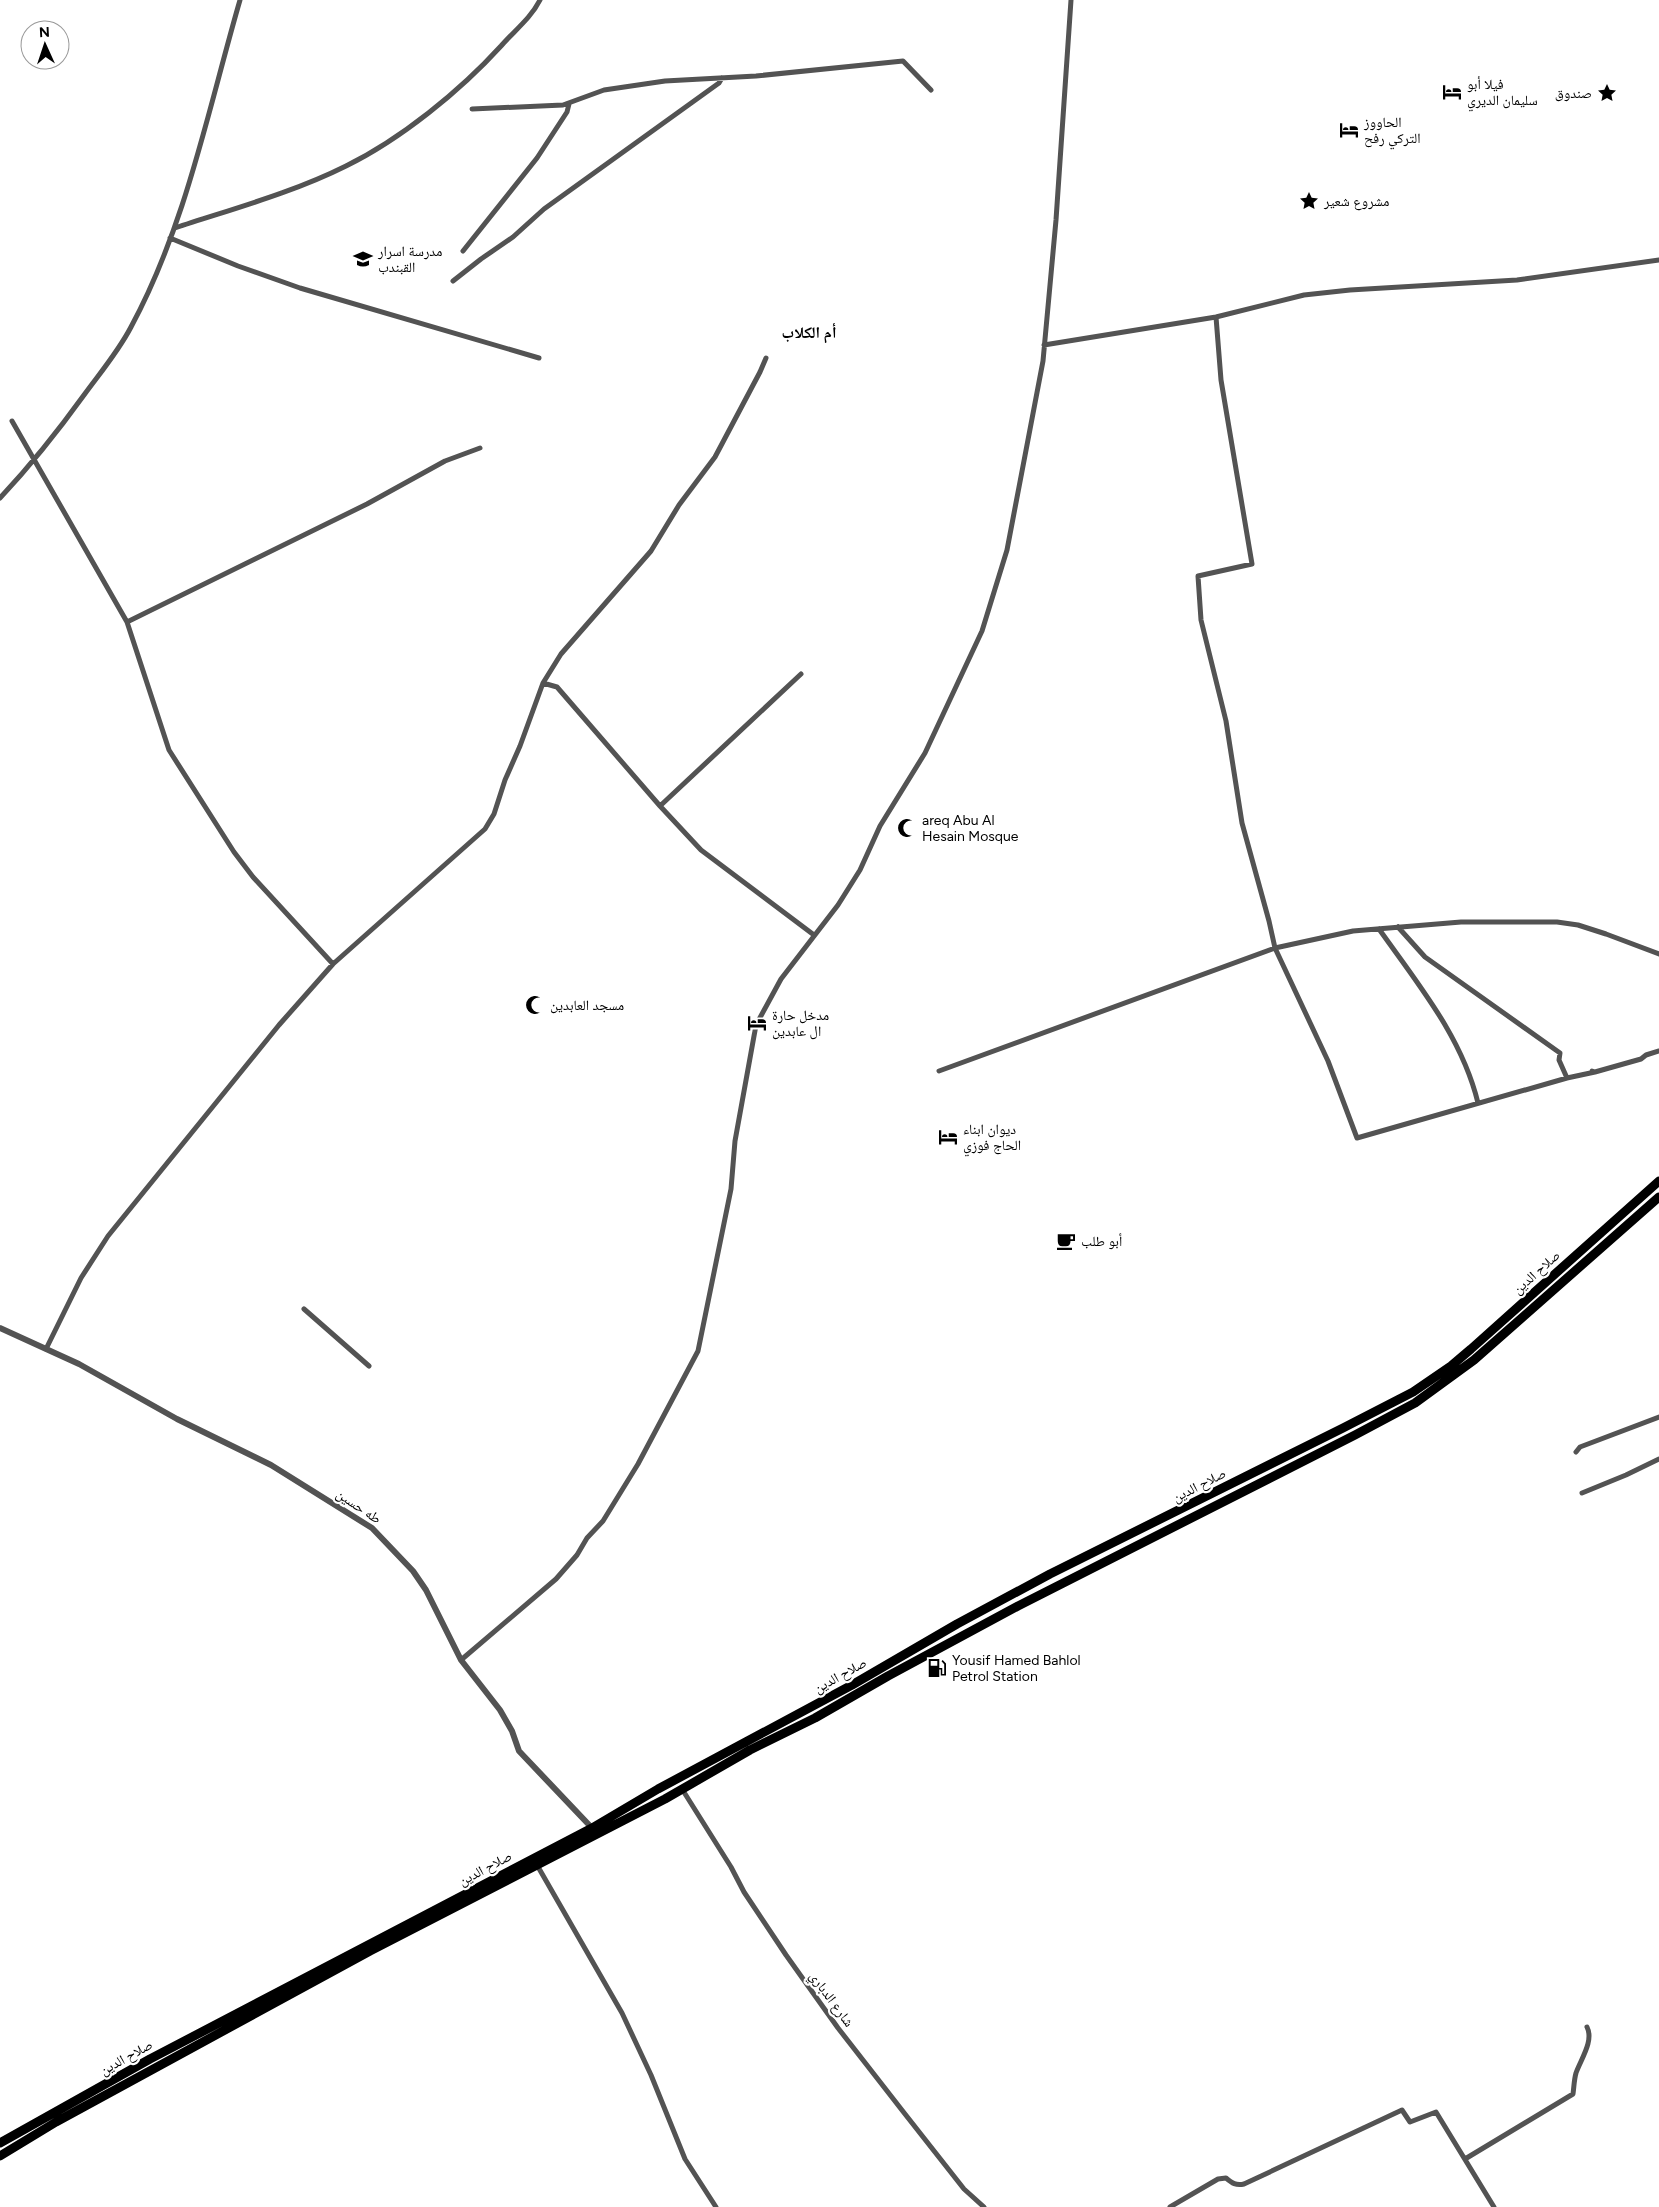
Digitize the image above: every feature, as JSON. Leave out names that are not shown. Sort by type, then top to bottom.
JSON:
[{"type":"highway","name":"صلاح الدين","points":[[0,2156],[56,2122],[370,1951],[592,1828],[658,1789],[794,1717],[957,1624],[1050,1574],[1413,1392],[1452,1366],[1471,1350],[1659,1181]]},
{"type":"highway","name":"صلاح الدين","points":[[0,2143],[150,2059],[456,1903],[598,1835],[750,1750],[798,1727],[888,1676],[1050,1589],[1355,1435],[1426,1396],[1474,1360],[1659,1197]]},
{"type":"highway","points":[[1632,1205],[1633,1211],[1639,1215]]},
{"type":"highway","points":[[794,1717],[798,1727]]},
{"type":"street","points":[[0,498],[35,459],[101,374],[142,307],[175,228],[240,0]]},
{"type":"street","points":[[175,228],[300,186],[348,165],[374,150],[438,104],[475,73],[532,14],[540,0]]},
{"type":"street","points":[[461,1660],[556,1579],[577,1555],[587,1538],[603,1521],[638,1464],[698,1351],[731,1189],[735,1141],[756,1026],[781,979],[838,905],[860,870],[880,826],[925,753],[982,631],[1007,550],[1039,384],[1056,220],[1071,0]]},
{"type":"street","points":[[472,109],[569,104],[613,89],[665,81],[813,71],[903,61],[931,90]]},
{"type":"street","points":[[453,282],[481,258],[513,238],[544,210],[719,83],[722,78]]},
{"type":"street","points":[[463,251],[538,158],[567,112],[569,104]]},
{"type":"street","points":[[170,238],[238,266],[318,294],[427,324],[539,358]]},
{"type":"street","points":[[1044,345],[1216,318],[1304,295],[1350,290],[1517,280],[1659,260]]},
{"type":"street","points":[[1216,318],[1221,380],[1252,564],[1198,576],[1201,620],[1226,721],[1242,823],[1275,948],[1328,1061],[1357,1138],[1641,1059],[1646,1055],[1659,1051]]},
{"type":"street","points":[[46,1350],[81,1278],[108,1236],[279,1024],[333,964],[486,829],[494,814],[505,780],[520,746],[543,683],[561,654],[651,550],[679,506],[715,457],[766,358]]},
{"type":"street","points":[[12,421],[127,622],[169,750],[234,852],[253,877],[333,964]]},
{"type":"street","points":[[127,622],[367,504],[445,461],[480,448]]},
{"type":"street","points":[[660,806],[801,674]]},
{"type":"street","points":[[543,683],[556,687],[701,850],[814,935]]},
{"type":"street","points":[[939,1071],[1275,948],[1345,933],[1461,922],[1557,922],[1578,925],[1659,954]]},
{"type":"street","points":[[1398,927],[1425,957],[1560,1053],[1559,1060],[1568,1078]]},
{"type":"street","points":[[1379,929],[1448,1028],[1473,1084],[1478,1103]]},
{"type":"street","points":[[304,1309],[369,1366]]},
{"type":"street","name":"طه حسين","points":[[0,1328],[79,1364],[177,1419],[271,1465],[372,1528],[413,1571],[426,1590],[461,1660],[500,1710],[512,1731],[519,1752],[592,1828]]},
{"type":"street","points":[[1576,1452],[1580,1447],[1659,1417]]},
{"type":"street","points":[[1582,1493],[1659,1459]]},
{"type":"street","name":"شارع الدباري","points":[[682,1789],[731,1867],[744,1892],[786,1956],[838,2028],[964,2189],[984,2207]]},
{"type":"street","points":[[537,1865],[622,2014],[651,2075],[685,2159],[716,2207]]},
{"type":"street","points":[[1465,2159],[1573,2094],[1575,2076],[1588,2045],[1589,2032],[1587,2027]]},
{"type":"street","points":[[1170,2207],[1218,2179],[1226,2178],[1233,2184],[1244,2184],[1402,2110],[1410,2122],[1436,2112],[1494,2207]]},
{"type":"place","name":"فيلا أبو سليمان الديري","points":[[1452,92]]},
{"type":"place","name":"صندوق","points":[[1607,93]]},
{"type":"place","name":"الحاووز التركي رفح","points":[[1349,130]]},
{"type":"place","name":"مشروع شعير","points":[[1309,201]]},
{"type":"place","name":"مدرسة اسرار القبندب","points":[[363,259]]},
{"type":"place","name":"areq Abu Al Hesain Mosque","points":[[907,828]]},
{"type":"place","name":"مسجد العابدين","points":[[535,1005]]},
{"type":"place","name":"مدخل حارة ال عابدين","points":[[757,1023]]},
{"type":"place","name":"ديوان ابناء الحاج فوزي","points":[[948,1137]]},
{"type":"place","name":"أبو طلب","points":[[1066,1241]]},
{"type":"place","name":"Yousif Hamed Bahlol Petrol Station","points":[[937,1668]]},
{"type":"district","name":"أم الكلاب","points":[[809,332]]}]
